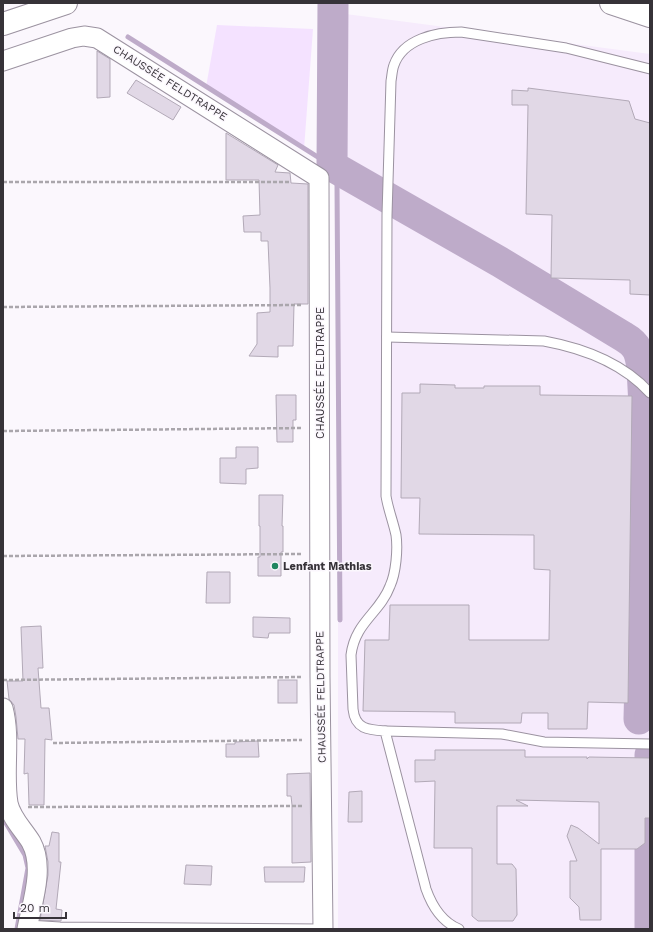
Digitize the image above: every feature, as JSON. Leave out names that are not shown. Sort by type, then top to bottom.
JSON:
[{"type":"main road","points":[[3,24],[66,3]]},
{"type":"main road","points":[[611,3],[650,16]]},
{"type":"street","name":"CHAUSSÉE FELDTRAPPE","points":[[3,61],[72,38],[84,36],[97,38],[319,178],[320,677],[323,929]]},
{"type":"street","points":[[3,708],[6,727],[9,808],[31,843],[36,857],[37,874],[27,927]]},
{"type":"lane","points":[[650,70],[566,48],[461,32],[440,33],[412,43],[406,48],[394,64],[391,81],[387,183],[386,496],[397,542],[394,571],[388,592],[356,635],[352,646],[351,655],[353,709],[355,720],[364,728],[370,730],[502,734],[544,742],[650,744]]},
{"type":"lane","points":[[387,337],[544,342],[563,345],[583,351],[621,370],[645,387],[650,393]]},
{"type":"lane","points":[[385,731],[426,890],[437,911],[451,925],[459,929]]},
{"type":"lane","points":[[27,927],[323,929]]},
{"type":"path","points":[[3,182],[305,182],[319,178]]},
{"type":"path","points":[[3,308],[320,305]]},
{"type":"path","points":[[3,431],[319,428]]},
{"type":"path","points":[[3,556],[320,554]]},
{"type":"path","points":[[3,680],[320,677]]},
{"type":"path","points":[[53,743],[321,739]]},
{"type":"path","points":[[9,808],[322,806]]},
{"type":"shaded area","points":[[338,13],[650,54],[650,929],[338,929]]},
{"type":"shaded area","points":[[217,25],[313,29],[304,149],[206,87]]},
{"type":"building","points":[[97,51],[110,59],[110,97],[97,98]]},
{"type":"building","points":[[136,80],[181,107],[173,120],[127,93]]},
{"type":"building","points":[[528,88],[629,101],[635,119],[650,123],[650,295],[630,294],[630,280],[551,278],[552,215],[526,214],[528,105],[512,105],[512,90],[528,91]]},
{"type":"building","points":[[226,133],[278,165],[275,172],[290,173],[291,183],[308,184],[308,304],[294,304],[293,346],[278,346],[278,357],[249,356],[257,344],[257,313],[270,312],[268,241],[261,241],[261,232],[244,232],[243,216],[260,215],[259,180],[226,180]]},
{"type":"building","points":[[420,384],[455,385],[455,388],[484,388],[484,386],[540,386],[540,395],[632,396],[628,703],[588,702],[587,729],[548,729],[548,713],[522,713],[521,723],[455,723],[455,712],[363,711],[365,640],[389,640],[390,605],[469,605],[469,640],[549,640],[550,570],[534,569],[534,535],[419,534],[420,498],[401,498],[402,393],[420,393]]},
{"type":"building","points":[[276,395],[296,395],[296,420],[293,420],[293,442],[277,442]]},
{"type":"building","points":[[236,447],[258,447],[258,468],[246,469],[246,484],[220,483],[220,458],[236,458]]},
{"type":"building","points":[[259,495],[283,495],[283,552],[281,552],[281,576],[258,576],[258,557],[260,557]]},
{"type":"building","points":[[207,572],[230,572],[230,603],[206,603]]},
{"type":"building","points":[[253,617],[290,618],[290,633],[269,633],[268,638],[253,637]]},
{"type":"building","points":[[41,626],[43,668],[38,668],[41,708],[49,708],[52,740],[45,739],[44,805],[29,805],[28,773],[24,774],[25,739],[18,739],[14,705],[9,699],[7,681],[23,681],[21,627]]},
{"type":"building","points":[[278,680],[297,680],[297,703],[278,703]]},
{"type":"building","points":[[258,741],[259,757],[226,757],[226,744]]},
{"type":"building","points":[[435,750],[525,750],[525,757],[587,757],[587,759],[589,757],[650,758],[650,818],[645,818],[645,843],[637,849],[601,849],[601,920],[580,920],[579,907],[570,898],[570,861],[577,861],[567,836],[571,825],[578,828],[599,844],[599,802],[516,800],[528,806],[497,806],[497,864],[512,864],[516,869],[517,915],[513,921],[478,921],[472,916],[472,848],[434,848],[435,781],[415,782],[415,760],[435,760]]},
{"type":"building","points":[[310,773],[311,862],[292,863],[292,805],[291,796],[287,796],[287,774]]},
{"type":"building","points":[[362,791],[362,822],[348,822],[349,792]]},
{"type":"building","points":[[52,832],[59,833],[59,862],[61,862],[56,909],[62,910],[61,921],[40,920],[48,875],[48,862],[45,846],[49,846]]},
{"type":"building","points":[[186,865],[212,866],[211,885],[184,884]]},
{"type":"building","points":[[264,867],[305,867],[304,882],[265,882]]},
{"type":"waterway","points":[[333,3],[332,166],[500,262],[629,340],[638,350],[642,368],[646,445],[639,719]]},
{"type":"waterway","points":[[128,37],[332,166],[337,184],[340,620]]},
{"type":"waterway","points":[[650,755],[650,929]]},
{"type":"waterway","points":[[3,818],[25,855],[28,868],[17,929]]},
{"type":"place","name":"Lenfant Mathias","points":[[275,566]]}]
